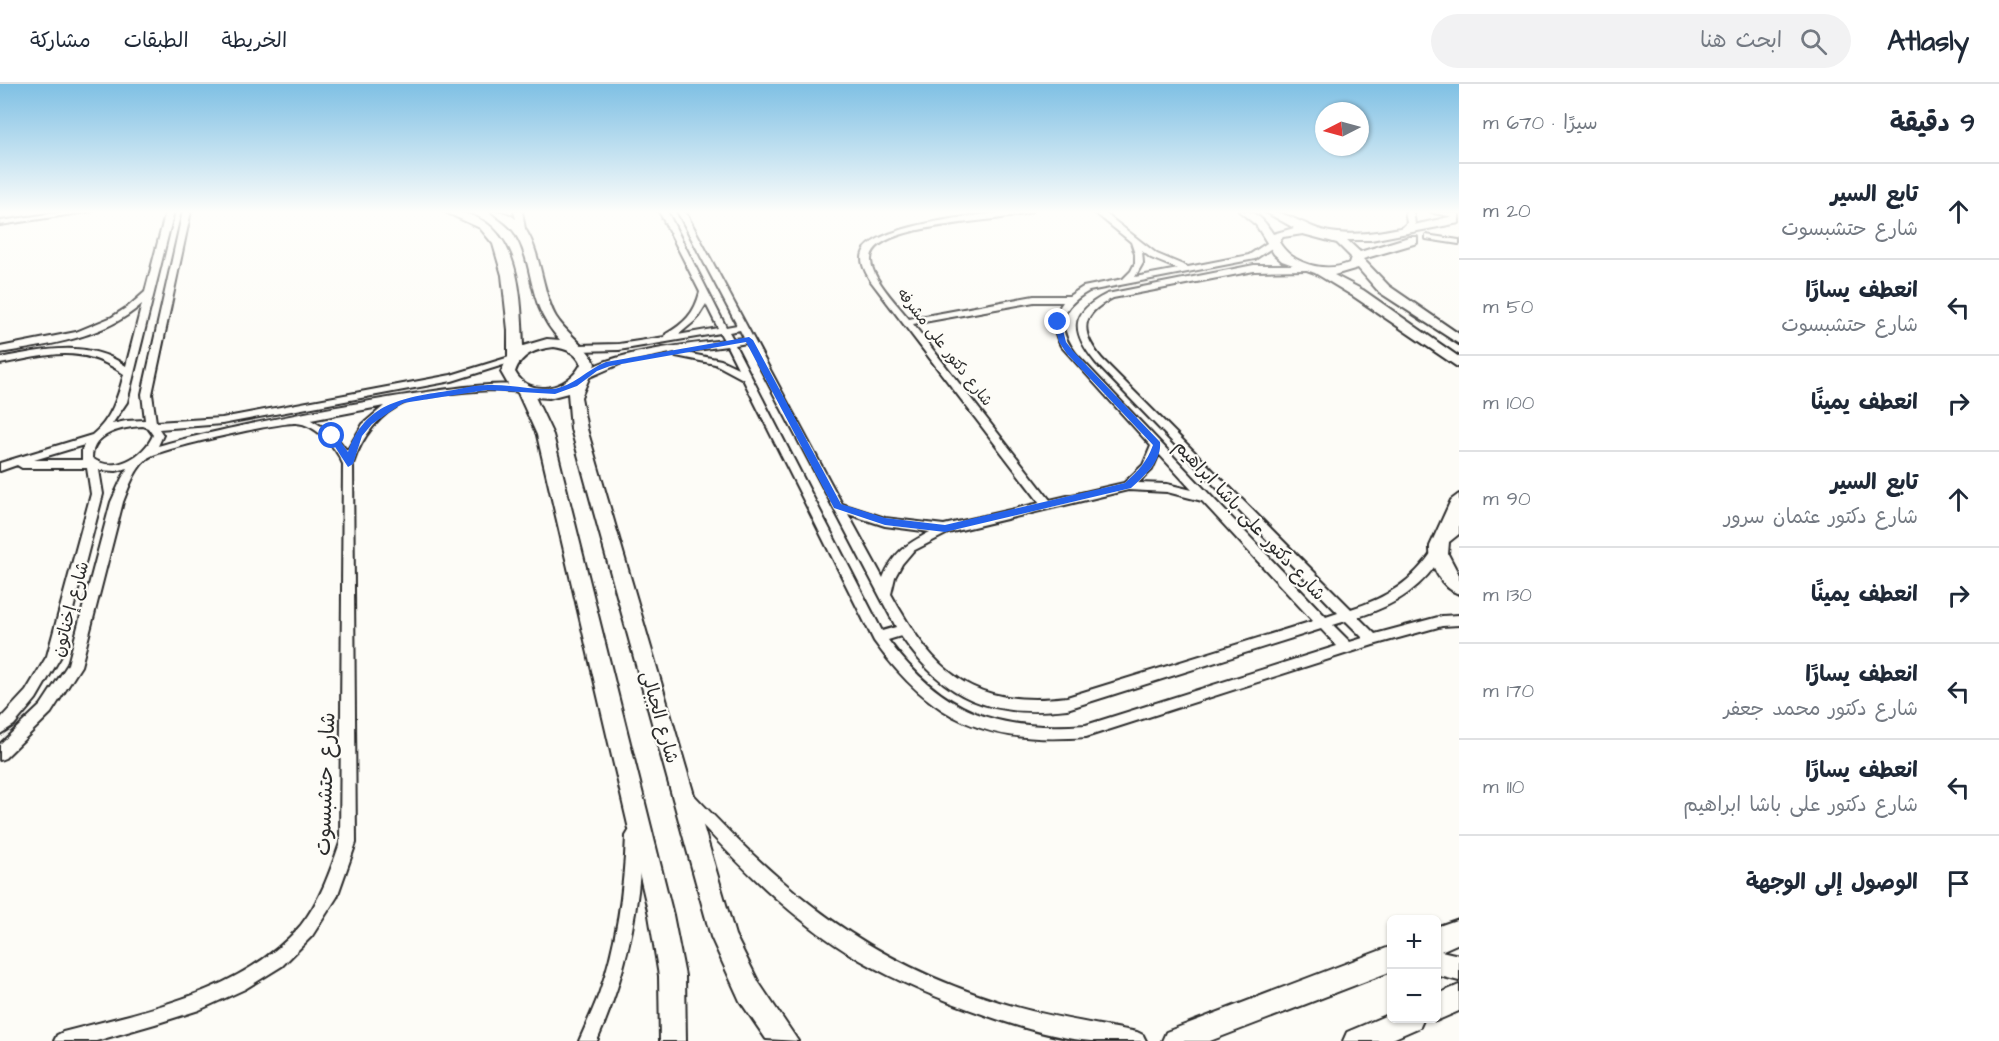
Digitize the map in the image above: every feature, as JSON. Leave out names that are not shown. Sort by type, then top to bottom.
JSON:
[{"type":"street","points":[[91,464],[87,459],[87,448],[117,413],[159,256]]},
{"type":"street","points":[[152,425],[147,394],[177,256]]},
{"type":"street","points":[[502,256],[516,316],[514,358],[508,372],[510,378],[522,389],[539,418],[547,445],[661,915],[672,976],[673,1041]]},
{"type":"street","points":[[530,256],[548,315],[583,352],[588,364],[582,378]]},
{"type":"street","points":[[686,256],[879,637],[896,664],[915,684],[939,702],[967,717],[996,728],[1027,734],[1057,735],[1086,731],[1373,640],[1442,621],[1459,620]]},
{"type":"street","points":[[706,256],[837,506],[917,651],[935,671],[958,687],[984,700],[1013,707],[1041,708],[1067,704],[1324,623],[1398,596],[1416,583],[1438,552],[1440,540],[1453,528],[1459,500]]},
{"type":"street","name":"شارع دكتور على مشرفه","points":[[867,256],[868,270],[1048,505]]},
{"type":"street","points":[[1126,280],[1139,267],[1139,256]]},
{"type":"street","points":[[1155,256],[1187,269]]},
{"type":"street","points":[[1254,256],[1086,290],[1069,299],[1060,310],[1058,322],[1080,326],[1089,308],[1110,296],[1254,268],[1308,267],[1341,270],[1350,268],[1357,259],[1365,256]]},
{"type":"street","points":[[1284,256],[1353,289],[1459,364]]},
{"type":"street","points":[[1355,256],[1384,289],[1459,340]]},
{"type":"street","points":[[661,340],[693,318],[703,303],[704,292]]},
{"type":"street","points":[[0,351],[64,340],[94,330],[134,309],[149,294]]},
{"type":"street","points":[[907,322],[1034,299],[1069,299]]},
{"type":"street","name":"شارع دكتور على باشا ابراهيم","points":[[1058,322],[1063,342],[1070,353],[1347,648]]},
{"type":"street","name":"شارع دكتور على باشا ابراهيم","points":[[1080,326],[1088,349],[1099,361],[1373,640]]},
{"type":"street","points":[[12,465],[53,449],[98,436],[126,424],[152,425],[222,421],[452,378],[514,358],[543,344],[604,348],[742,327]]},
{"type":"street","points":[[0,467],[91,464],[116,467],[202,437],[470,388],[555,391],[609,364],[749,340]]},
{"type":"street","points":[[0,361],[77,351],[106,356],[129,373]]},
{"type":"street","points":[[666,353],[718,362],[747,377]]},
{"type":"street","name":"شارع الجبالى","points":[[582,378],[574,397],[576,416],[723,937],[740,978],[772,1027],[785,1041]]},
{"type":"street","name":"شارع حتشبسوت","points":[[348,464],[358,435],[369,422],[400,401]]},
{"type":"street","name":"شارع حتشبسوت","points":[[63,1041],[173,1010],[215,996],[249,980],[287,951],[307,931],[328,902],[342,872],[348,843],[348,464],[343,449],[332,436],[299,420]]},
{"type":"street","name":"شارع إخناتون","points":[[0,753],[46,709],[75,666],[117,502],[127,478],[157,441],[157,430],[152,425]]},
{"type":"street","points":[[1128,486],[1148,467],[1157,444]]},
{"type":"street","name":"شارع إخناتون","points":[[0,728],[28,700],[44,678],[54,656],[97,494],[97,483],[91,464]]},
{"type":"street","points":[[885,595],[889,577],[897,561],[909,548],[945,529],[1128,486],[1167,488],[1208,499]]},
{"type":"street","points":[[837,506],[885,522],[945,529]]},
{"type":"street","points":[[1438,552],[1443,567],[1459,587]]},
{"type":"street","points":[[879,637],[904,630]]},
{"type":"street","points":[[681,791],[755,872],[795,907],[840,939],[890,968],[944,993],[1000,1012],[1137,1041]]},
{"type":"street","points":[[588,1041],[620,951],[633,876],[635,808]]},
{"type":"street","points":[[1441,938],[1459,931]]},
{"type":"street","points":[[1175,1041],[1387,960]]},
{"type":"street","points":[[1441,963],[1459,968]]},
{"type":"street","points":[[1441,1006],[1459,998]]},
{"type":"street","points":[[1356,1041],[1399,1023]]},
{"type":"route","points":[[332,436],[343,449],[348,464],[358,435],[369,422],[400,401],[454,391],[503,386],[544,393],[565,389],[594,369],[609,364],[639,357],[749,340],[837,506],[885,522],[945,529],[1128,486],[1148,467],[1157,444],[1070,353],[1059,332],[1058,322]]}]
